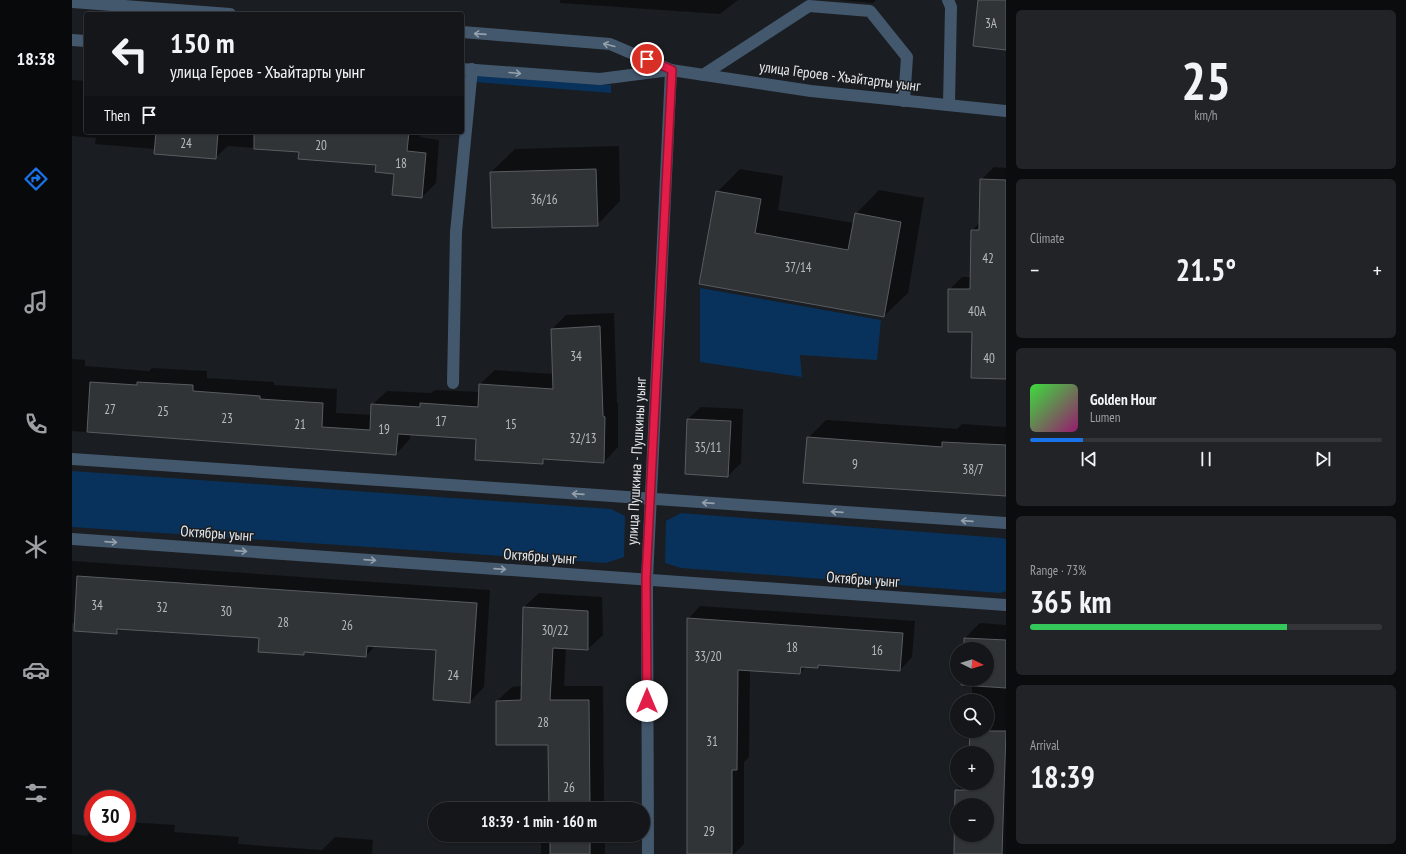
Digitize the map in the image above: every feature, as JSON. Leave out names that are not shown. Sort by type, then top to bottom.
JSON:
[{"type":"street","points":[[948,0],[951,7],[949,104]]},
{"type":"street","points":[[72,2],[204,12]]},
{"type":"street","points":[[703,75],[809,6],[870,11],[907,57],[904,100]]},
{"type":"street","name":"улица Героев - Хъайтарты уынг","points":[[464,32],[610,44],[672,70],[811,91],[1006,111]]},
{"type":"street","points":[[72,40],[84,41]]},
{"type":"street","points":[[464,113],[467,69]]},
{"type":"street","name":"улица Героев - Хъайтарты уынг","points":[[467,69],[600,79],[672,70]]},
{"type":"street","name":"улица Пушкина - Пушкины уынг","points":[[648,854],[646,579],[672,70]]},
{"type":"street","points":[[453,384],[456,232],[463,134]]},
{"type":"street","points":[[72,459],[1006,523]]},
{"type":"street","name":"Октябры уынг","points":[[72,539],[1006,605]]},
{"type":"shaded area","points":[[464,72],[611,85],[611,93],[464,81]]},
{"type":"shaded area","points":[[700,288],[881,320],[877,360],[800,355],[802,377],[700,362]]},
{"type":"shaded area","points":[[72,471],[611,509],[625,516],[624,557],[606,563],[72,527]]},
{"type":"shaded area","points":[[681,513],[1006,539],[1006,591],[1000,593],[681,568],[665,563],[666,521]]},
{"type":"building","points":[[978,0],[1006,0],[1006,50],[973,46]]},
{"type":"building","points":[[156,134],[218,134],[216,159],[154,154]]},
{"type":"building","points":[[254,134],[409,134],[407,151],[426,153],[422,198],[392,195],[394,174],[375,172],[376,165],[298,159],[299,152],[254,149]]},
{"type":"building","points":[[596,169],[598,226],[492,228],[490,172]]},
{"type":"building","points":[[980,179],[1006,180],[1006,379],[971,378],[972,332],[948,332],[948,289],[970,289],[971,230],[979,230]]},
{"type":"building","points":[[716,191],[761,199],[755,233],[848,250],[855,213],[901,222],[884,317],[699,284]]},
{"type":"building","points":[[600,326],[603,416],[605,417],[604,463],[543,459],[543,464],[475,460],[476,439],[398,434],[396,455],[87,432],[90,382],[137,385],[137,382],[193,385],[193,391],[260,396],[260,399],[323,403],[322,427],[370,430],[371,404],[420,407],[420,403],[478,407],[479,384],[553,389],[551,329]]},
{"type":"building","points":[[687,419],[731,421],[728,477],[685,474]]},
{"type":"building","points":[[807,437],[942,447],[942,442],[1006,445],[1006,496],[803,483]]},
{"type":"building","points":[[77,576],[477,603],[470,703],[433,700],[436,650],[367,646],[366,657],[304,652],[304,655],[258,652],[259,638],[117,629],[117,634],[74,631]]},
{"type":"building","points":[[523,607],[588,611],[588,650],[553,648],[550,700],[589,700],[590,802],[549,802],[548,745],[496,745],[496,701],[521,700]]},
{"type":"building","points":[[687,618],[903,633],[900,671],[818,665],[818,668],[801,667],[800,674],[738,670],[737,770],[732,770],[732,854],[687,854]]},
{"type":"building","points":[[964,638],[1006,640],[1006,688],[976,686],[994,686],[994,642],[964,642]]},
{"type":"building","points":[[994,731],[1006,731],[1002,854],[954,854],[954,842],[994,842],[994,798],[955,798],[955,790],[994,790],[994,746],[969,746],[970,738],[994,738]]},
{"type":"building","points":[[550,842],[590,842],[590,854],[550,854]]},
{"type":"route","points":[[647,59],[672,70],[646,579],[647,701]]}]
